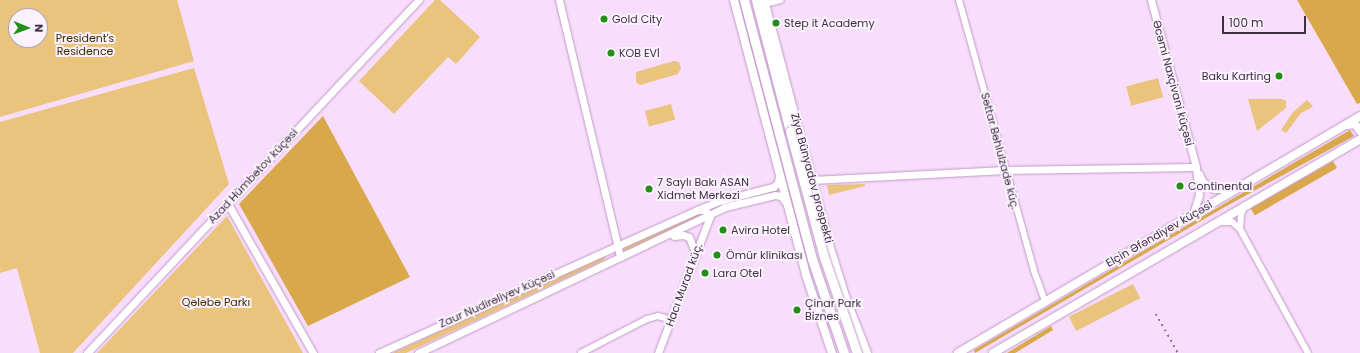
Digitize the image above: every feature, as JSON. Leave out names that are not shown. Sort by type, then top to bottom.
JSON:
[{"type":"main road","points":[[735,0],[786,203],[812,295],[832,351]]},
{"type":"main road","name":"Ziya Bünyadov prospekti","points":[[744,0],[812,259],[844,353]]},
{"type":"main road","name":"Ziya Bünyadov prospekti","points":[[756,0],[824,257],[856,353]]},
{"type":"main road","points":[[764,1],[784,106]]},
{"type":"main road","name":"Ziya Bünyadov prospekti","points":[[764,1],[836,267],[867,353]]},
{"type":"main road","points":[[737,10],[772,109]]},
{"type":"main road","name":"Elçin Əfəndiyev küçəsi","points":[[958,353],[1360,116]]},
{"type":"main road","points":[[1345,125],[1355,124],[1360,131]]},
{"type":"main road","points":[[1357,141],[1360,135]]},
{"type":"main road","name":"Elçin Əfəndiyev küçəsi","points":[[993,353],[1246,203],[1357,141]]},
{"type":"main road","points":[[856,353],[859,345],[858,331]]},
{"type":"main road","points":[[968,353],[972,345]]},
{"type":"street","name":"Azad Hümbətov küçəsi","points":[[87,353],[419,0]]},
{"type":"street","points":[[559,0],[616,246],[620,257]]},
{"type":"street","points":[[764,1],[781,0]]},
{"type":"street","name":"Səttar Bəhlulzadə küç.","points":[[959,0],[1005,170],[1034,271],[1045,301]]},
{"type":"street","name":"Əcəmi Naxçivani küçəsi","points":[[1151,0],[1196,167]]},
{"type":"street","points":[[812,180],[1005,170],[1196,167]]},
{"type":"street","points":[[1196,167],[1201,178],[1208,186],[1220,191],[1238,187]]},
{"type":"street","points":[[1193,214],[1199,195],[1196,167]]},
{"type":"street","name":"Zaur Nudirəliyev küçəsi","points":[[379,353],[697,210],[723,200],[774,187],[778,183],[779,175]]},
{"type":"street","name":"Zaur Nudirəliyev küçəsi","points":[[418,353],[734,204],[770,195],[779,195],[786,203]]},
{"type":"street","points":[[1240,229],[1241,214],[1246,203]]},
{"type":"street","points":[[228,204],[313,353]]},
{"type":"street","points":[[697,210],[705,210],[710,216]]},
{"type":"street","name":"Hacı Murad küç.","points":[[658,353],[672,320],[710,216]]},
{"type":"street","points":[[1213,223],[1227,221],[1240,229],[1308,353]]},
{"type":"street","points":[[664,238],[686,236],[691,240],[696,254]]},
{"type":"street","points":[[581,353],[647,319],[658,316],[672,320]]},
{"type":"green space","name":"President's Residence","points":[[0,0],[177,0],[194,61],[0,117]]},
{"type":"green space","points":[[435,0],[440,0],[480,37],[456,64],[448,57],[394,114],[359,81]]},
{"type":"green space","points":[[674,61],[679,62],[681,68],[678,74],[640,85],[636,82],[636,72]]},
{"type":"green space","points":[[194,68],[229,184],[73,353],[40,353],[17,268],[0,273],[0,122]]},
{"type":"green space","points":[[1158,78],[1163,97],[1131,106],[1126,87]]},
{"type":"green space","points":[[1248,99],[1282,99],[1286,101],[1286,108],[1257,131]]},
{"type":"green space","points":[[1307,100],[1313,107],[1301,113],[1286,133],[1281,130],[1293,112]]},
{"type":"green space","points":[[671,104],[675,119],[649,126],[645,111]]},
{"type":"green space","points":[[865,184],[865,186],[829,195],[827,185]]},
{"type":"green space","points":[[695,214],[702,217],[629,250],[623,250],[626,245]]},
{"type":"green space","name":"Qələbə Parkı","points":[[227,216],[303,353],[97,353]]},
{"type":"green space","points":[[601,256],[606,257],[603,261],[406,353],[393,353]]},
{"type":"green space","points":[[1133,284],[1140,298],[1076,331],[1069,317]]},
{"type":"shaded area","points":[[1297,0],[1360,0],[1360,103],[1357,104]]},
{"type":"shaded area","points":[[323,116],[410,277],[308,326],[239,204]]},
{"type":"shaded area","points":[[1350,130],[1354,136],[1223,208],[975,353],[974,350]]},
{"type":"shaded area","points":[[1333,161],[1337,168],[1255,215],[1251,208]]},
{"type":"shaded area","points":[[1051,326],[1053,330],[1015,353],[1007,353]]},
{"type":"railway","points":[[1156,314],[1178,353]]},
{"type":"place","name":"Gold City","points":[[604,19]]},
{"type":"place","name":"Step it Academy","points":[[776,23]]},
{"type":"place","name":"KOB EVİ","points":[[611,53]]},
{"type":"place","name":"Baku Karting","points":[[1279,76]]},
{"type":"place","name":"Continental","points":[[1180,186]]},
{"type":"place","name":"7 Saylı Bakı ASAN Xidmət Mərkəzi","points":[[649,189]]},
{"type":"place","name":"Avira Hotel","points":[[723,230]]},
{"type":"place","name":"Ömür klinikası","points":[[717,255]]},
{"type":"place","name":"Lara Otel","points":[[705,273]]},
{"type":"place","name":"Çinar Park Biznes","points":[[797,310]]}]
